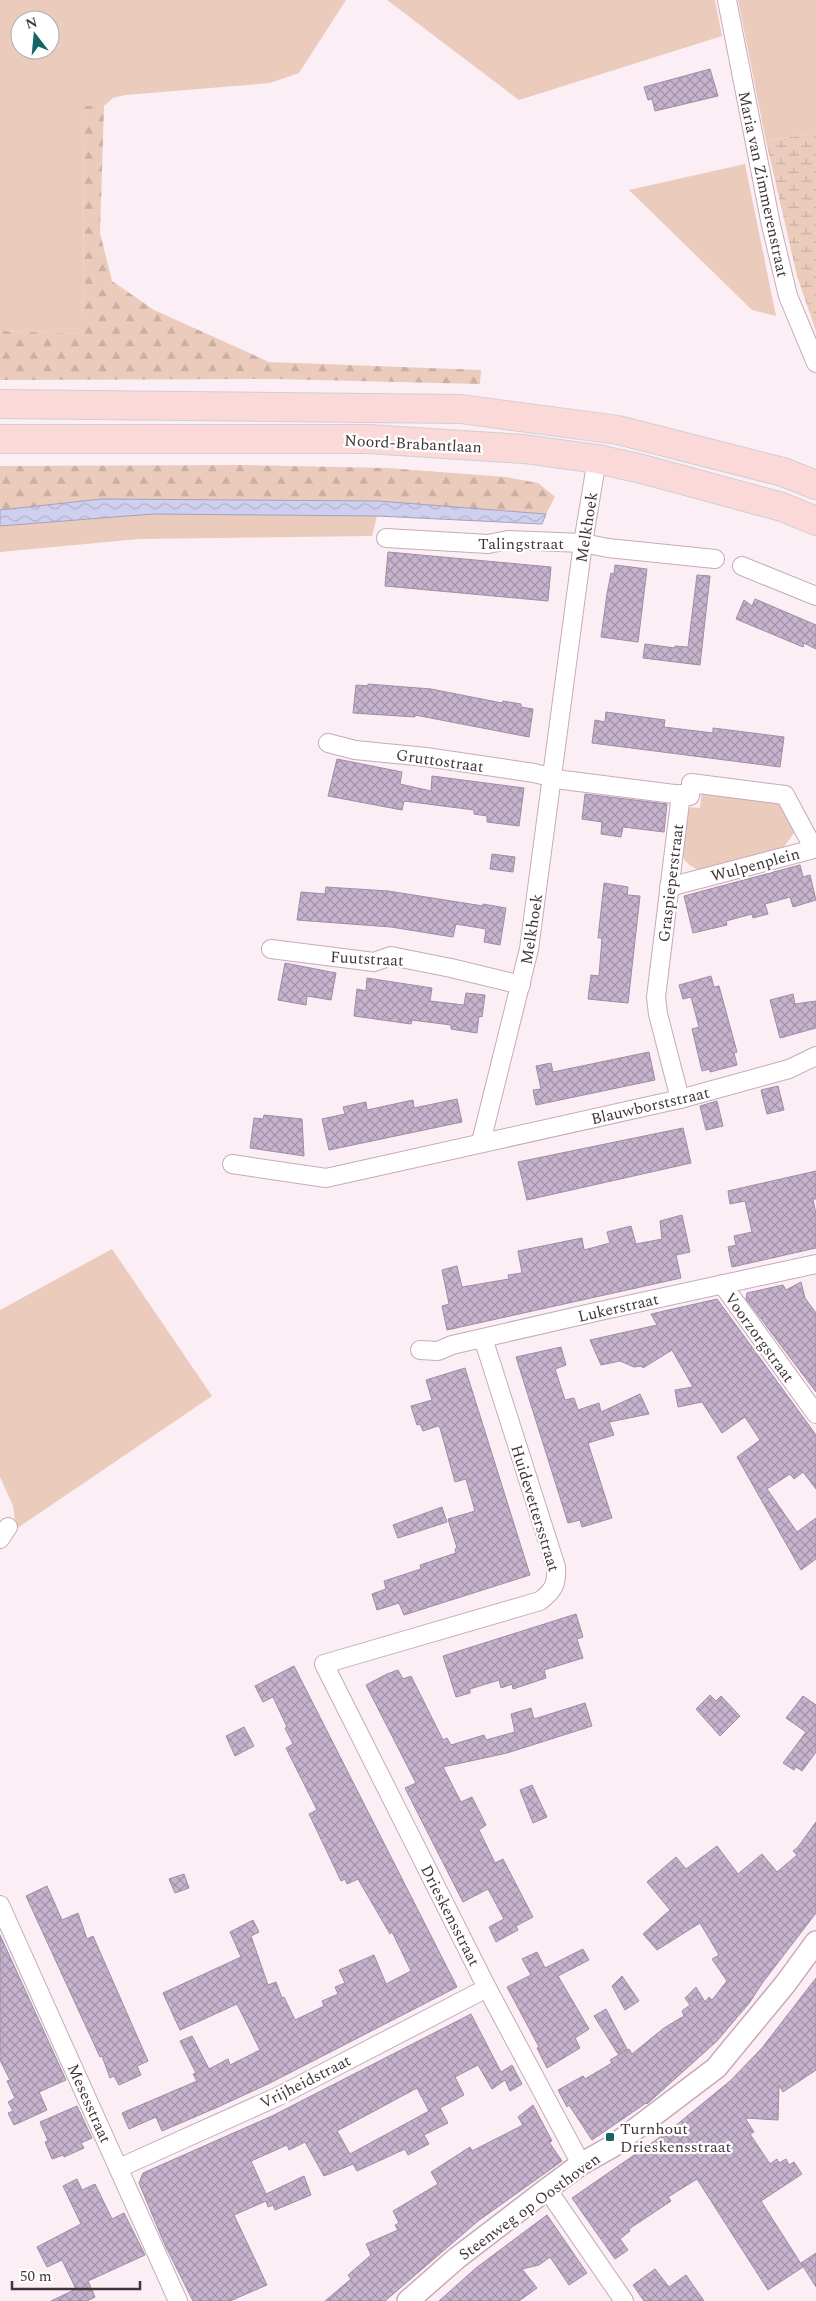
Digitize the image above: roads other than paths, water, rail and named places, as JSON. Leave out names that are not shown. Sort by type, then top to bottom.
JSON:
[{"type":"main road","name":"Noord-Brabantlaan","points":[[0,404],[461,409],[618,430],[783,472],[816,485]]},
{"type":"main road","name":"Noord-Brabantlaan","points":[[0,439],[368,439],[524,449],[597,459],[642,469],[782,507],[816,521]]},
{"type":"street","name":"Maria van Zimmerenstraat","points":[[727,0],[771,226],[788,296],[816,363]]},
{"type":"street","name":"Melkhoek","points":[[481,1142],[529,949],[583,543],[597,459]]},
{"type":"street","name":"Talingstraat","points":[[386,538],[488,544],[508,540],[583,543],[608,548],[715,559]]},
{"type":"street","points":[[742,566],[816,596]]},
{"type":"street","name":"Gruttostraat","points":[[328,743],[355,750],[426,757],[552,777]]},
{"type":"street","points":[[552,777],[681,794]]},
{"type":"street","name":"Wulpenplein","points":[[669,887],[814,849],[786,796],[691,783],[690,796],[681,794]]},
{"type":"street","name":"Graspieperstraat","points":[[680,1099],[658,1014],[656,997],[681,794]]},
{"type":"street","name":"Fuutstraat","points":[[271,949],[374,962],[391,956],[521,985]]},
{"type":"street","name":"Blauwborststraat","points":[[481,1142],[680,1099],[789,1069],[816,1056]]},
{"type":"street","points":[[232,1164],[326,1178],[481,1142]]},
{"type":"street","name":"Lukerstraat","points":[[420,1350],[438,1351],[483,1338],[816,1264]]},
{"type":"street","name":"Voorzorgstraat","points":[[722,1284],[816,1414]]},
{"type":"street","name":"Huidevettersstraat","points":[[324,1664],[540,1601],[552,1592],[557,1583],[556,1567],[483,1338]]},
{"type":"street","name":"Drieskensstraat","points":[[324,1664],[487,1988],[581,2164]]},
{"type":"street","name":"Mesesstraat","points":[[0,1905],[178,2301]]},
{"type":"street","name":"Steenweg op Oosthoven","points":[[408,2301],[457,2258],[547,2189],[581,2164],[613,2146],[716,2068],[786,1983],[816,1942]]},
{"type":"street","name":"Vrijheidstraat","points":[[119,2168],[281,2095],[487,1988]]},
{"type":"street","points":[[547,2189],[624,2301]]},
{"type":"water","points":[[102,499],[378,501],[546,514],[542,524],[377,516],[153,514],[0,526],[0,510]]},
{"type":"place","name":"Turnhout Drieskensstraat","points":[[610,2137]]}]
